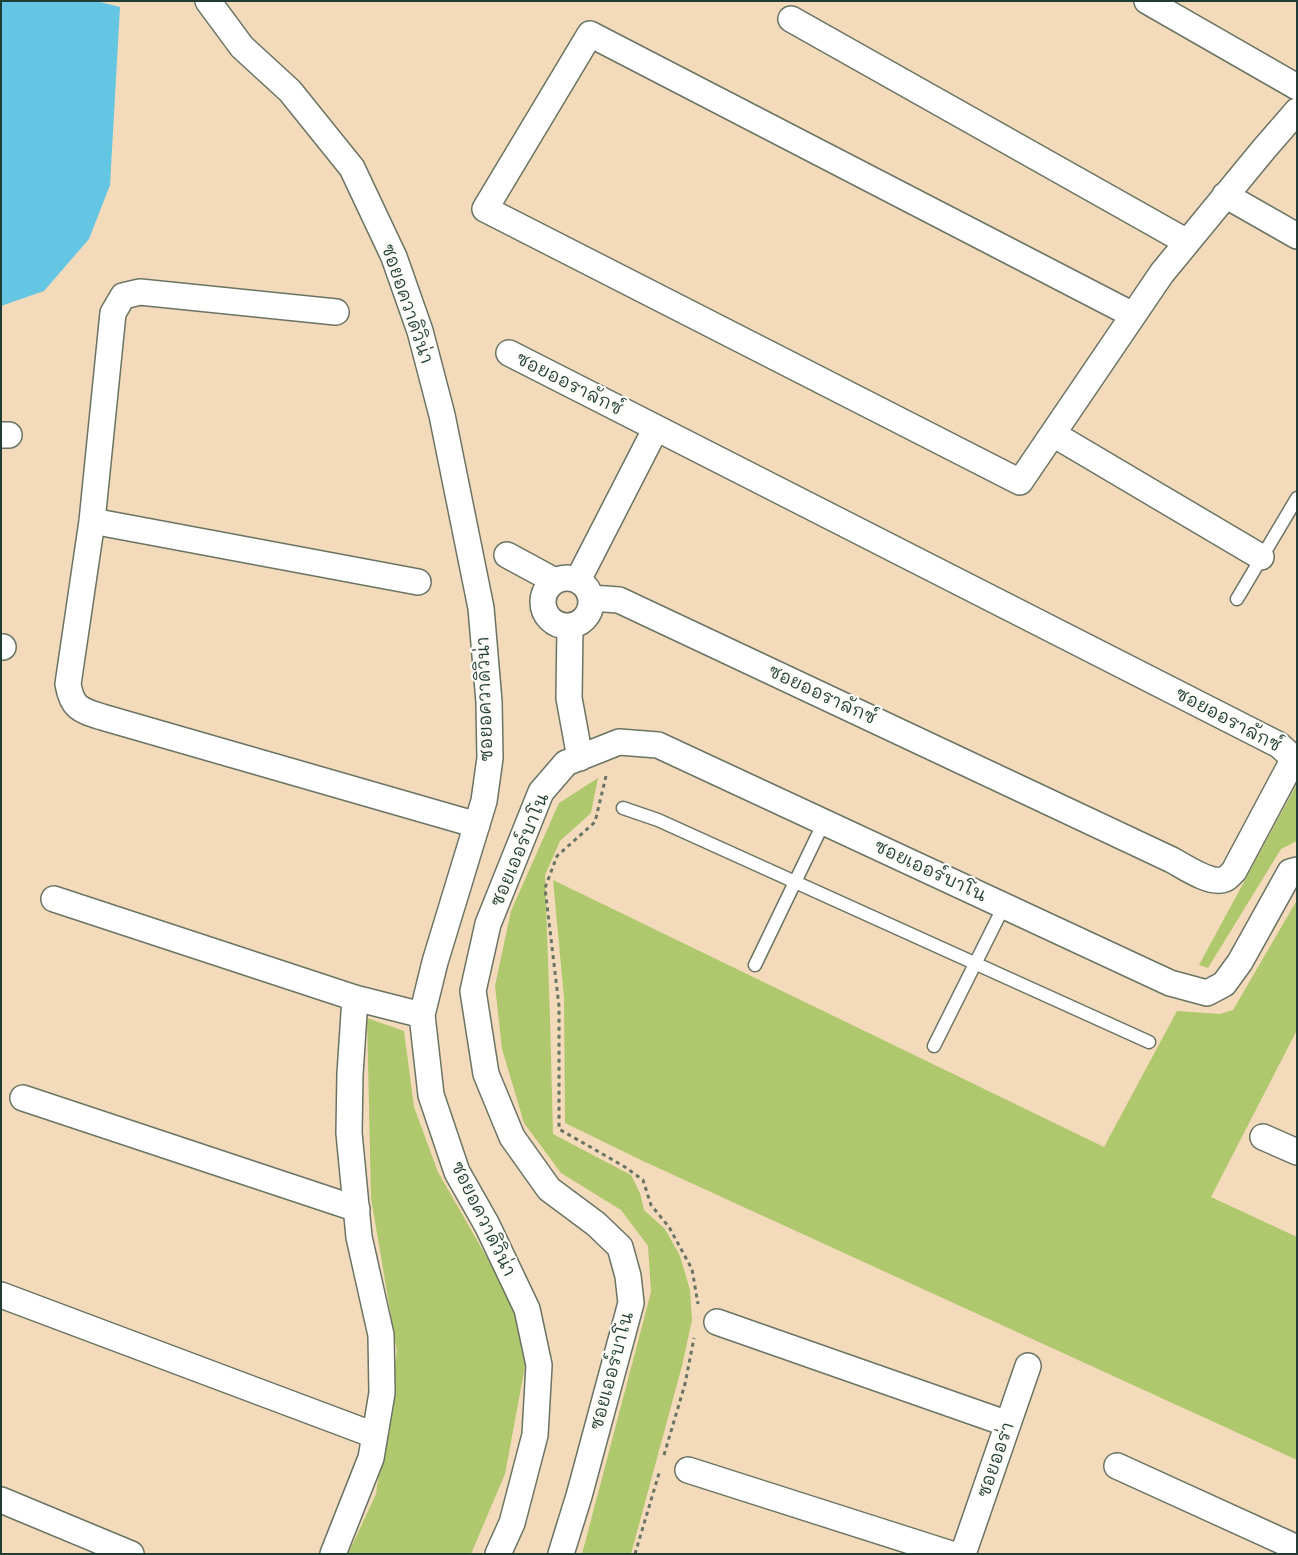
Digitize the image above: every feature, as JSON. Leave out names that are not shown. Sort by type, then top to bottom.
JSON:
[{"type":"street","name":"ซอยอควาดิวิน่า","points":[[208,1],[242,47],[290,91],[352,168],[394,257],[420,331],[442,415],[480,608],[488,702],[490,758],[484,801],[435,962],[422,1015],[431,1095],[457,1172],[486,1225],[527,1309],[538,1365],[535,1435],[512,1523],[498,1554]]},
{"type":"street","points":[[1147,1],[1297,87]]},
{"type":"street","points":[[790,19],[1187,242]]},
{"type":"street","points":[[1133,316],[590,34],[485,209],[1020,482],[1053,434],[1133,316],[1162,273],[1225,195],[1297,111]]},
{"type":"street","points":[[1225,195],[1297,236]]},
{"type":"street","points":[[336,312],[140,292],[123,296],[114,313],[92,521],[68,684],[70,698],[81,710],[111,720],[477,825]]},
{"type":"street","name":"ซอยออราลักซ์","points":[[507,555],[575,587],[619,600],[1172,860],[1206,878],[1217,881],[1226,879],[1234,872],[1291,764],[1291,756],[1279,745],[509,353]]},
{"type":"street","points":[[575,587],[656,428]]},
{"type":"street","points":[[1053,434],[1261,557]]},
{"type":"street","points":[[92,521],[418,582]]},
{"type":"street","points":[[548,586],[575,587],[591,606],[584,619],[578,624],[570,626],[554,623],[544,610],[542,601],[548,586]]},
{"type":"street","points":[[570,626],[569,698],[580,758]]},
{"type":"street","name":"ซอยเออร์บาโน","points":[[561,1554],[579,1496],[631,1303],[628,1276],[620,1247],[596,1224],[550,1188],[512,1136],[486,1074],[473,991],[488,924],[541,792],[566,764],[619,742],[658,744],[1170,983],[1207,993],[1224,984],[1240,962],[1290,872],[1297,870]]},
{"type":"street","points":[[54,900],[355,998],[422,1015]]},
{"type":"street","points":[[333,1554],[371,1458],[382,1393],[380,1335],[360,1237],[349,1133],[350,1074],[355,998]]},
{"type":"street","points":[[23,1098],[357,1209]]},
{"type":"street","points":[[1264,1137],[1297,1152]]},
{"type":"street","points":[[1,1295],[374,1435]]},
{"type":"street","points":[[704,1322],[1008,1424]]},
{"type":"street","name":"ซอยออร่า","points":[[963,1554],[1028,1366]]},
{"type":"street","points":[[1117,1466],[1297,1548]]},
{"type":"street","points":[[688,1470],[951,1554]]},
{"type":"street","points":[[1,1500],[131,1554]]},
{"type":"lane","points":[[1237,599],[1297,498]]},
{"type":"lane","points":[[623,808],[658,820],[1149,1042]]},
{"type":"lane","points":[[755,965],[824,822]]},
{"type":"lane","points":[[934,1046],[1004,906]]},
{"type":"path","points":[[612,744],[601,799],[594,822],[556,856],[545,888],[559,1006],[559,1129],[644,1180],[651,1205],[669,1227],[692,1268],[704,1322],[663,1459]]},
{"type":"path","points":[[635,1554],[660,1469]]},
{"type":"green space","points":[[598,778],[591,813],[560,841],[545,875],[553,1134],[631,1175],[640,1193],[644,1210],[665,1229],[680,1256],[690,1290],[692,1320],[682,1366],[631,1554],[582,1554],[651,1292],[648,1246],[621,1210],[561,1173],[524,1123],[502,1049],[495,986],[511,911],[559,803]]},
{"type":"green space","points":[[1297,784],[1297,841],[1281,849],[1208,968],[1199,965]]},
{"type":"green space","points":[[553,880],[1104,1147],[1177,1011],[1220,1014],[1233,1010],[1297,900],[1297,1030],[1211,1197],[1297,1237],[1297,1460],[645,1162],[565,1123],[564,998]]},
{"type":"green space","points":[[367,1018],[404,1031],[414,1107],[438,1172],[510,1298],[526,1361],[505,1474],[471,1554],[348,1554],[376,1494],[397,1351],[371,1198]]},
{"type":"water","points":[[1,1],[96,1],[120,7],[110,185],[89,239],[44,291],[1,306]]}]
